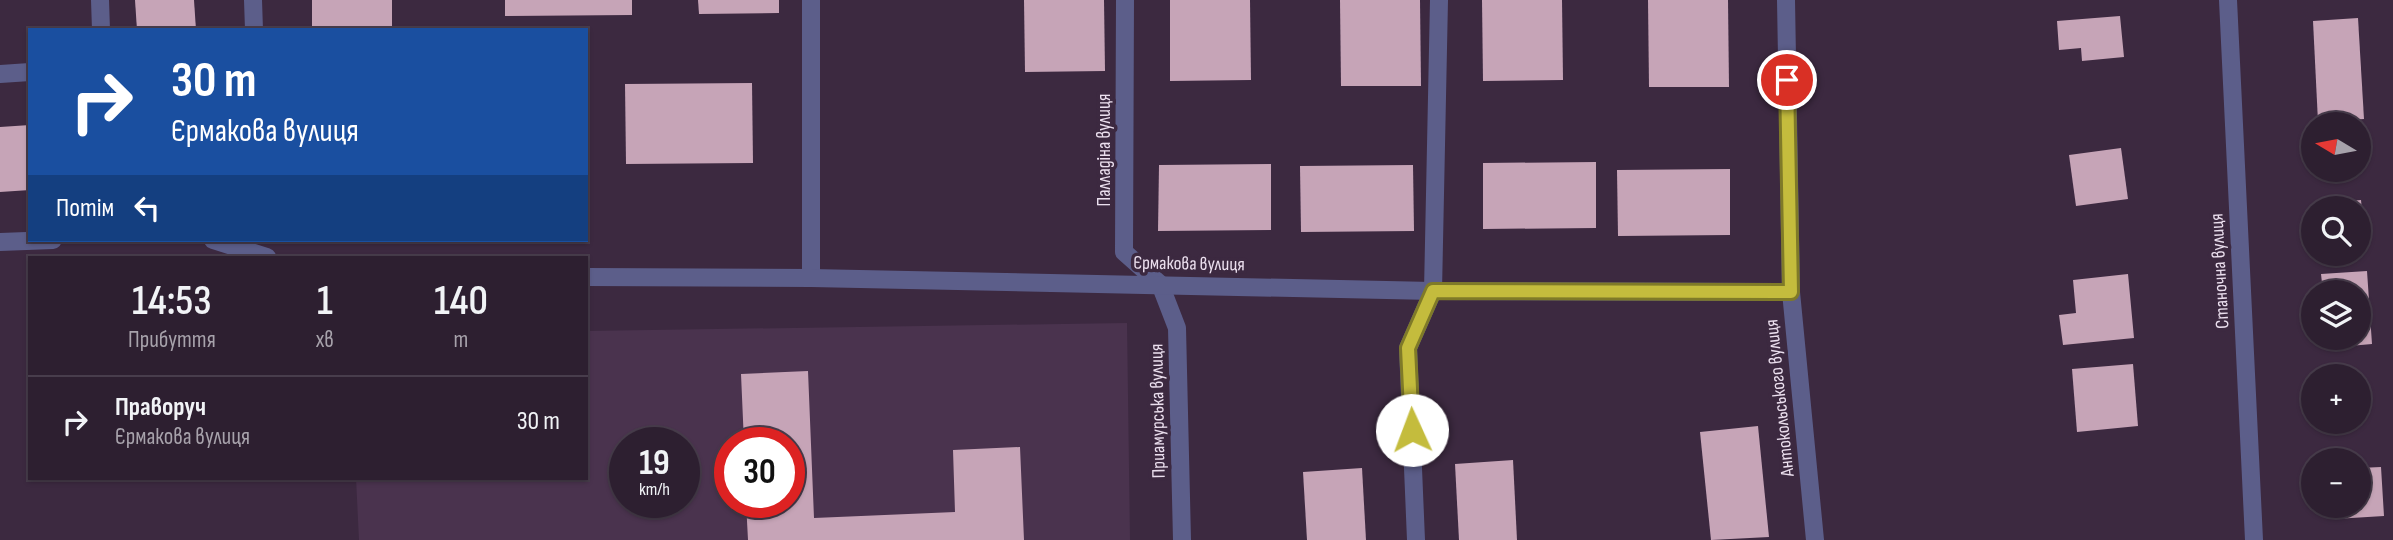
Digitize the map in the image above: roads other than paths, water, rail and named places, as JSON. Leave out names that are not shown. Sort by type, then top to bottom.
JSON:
[{"type":"street","points":[[100,0],[101,28]]},
{"type":"street","points":[[253,0],[254,28]]},
{"type":"street","points":[[811,0],[811,278]]},
{"type":"street","name":"Палладіна вулиця","points":[[1125,0],[1124,252],[1160,284]]},
{"type":"street","points":[[1416,540],[1408,348],[1433,291],[1439,0]]},
{"type":"street","name":"Антокольського вулиця","points":[[1786,0],[1791,292],[1815,540]]},
{"type":"street","name":"Станочна вулиця","points":[[2228,0],[2254,540]]},
{"type":"street","points":[[0,74],[28,72]]},
{"type":"street","points":[[0,243],[28,241]]},
{"type":"street","points":[[222,242],[265,251]]},
{"type":"street","name":"Єрмакова вулиця","points":[[588,277],[811,278],[1433,291],[1791,292]]},
{"type":"street","name":"Приамурська вулиця","points":[[1160,284],[1177,328],[1182,540]]}]
